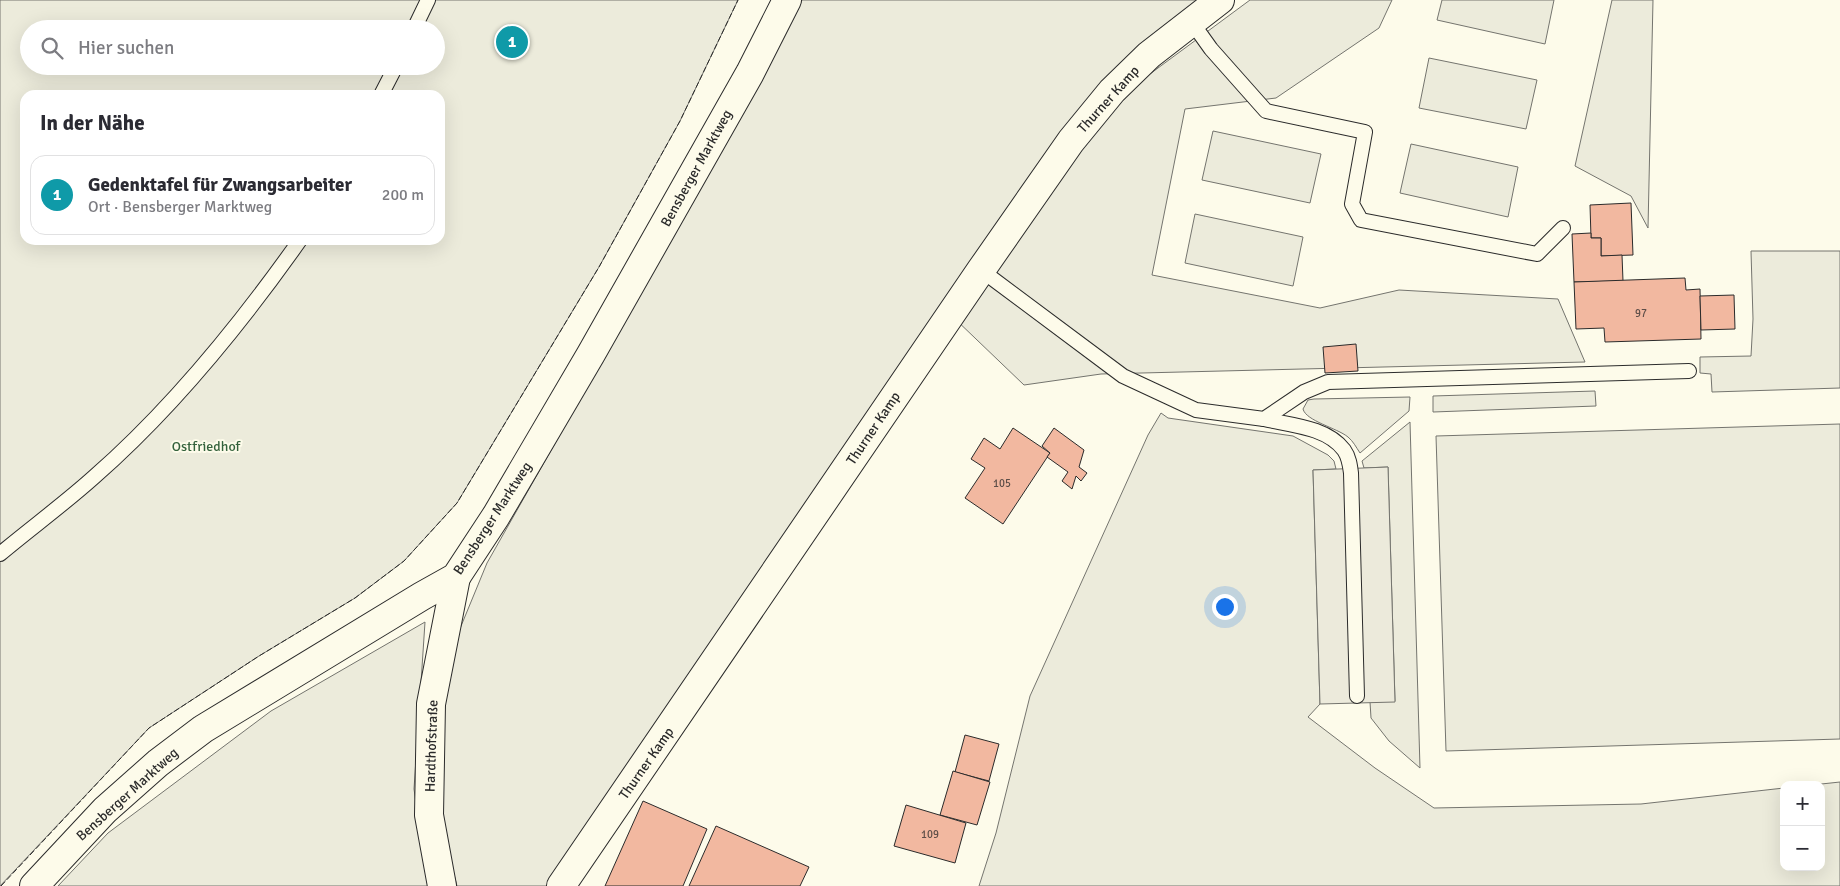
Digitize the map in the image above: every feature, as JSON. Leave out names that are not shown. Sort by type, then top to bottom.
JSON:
[{"type":"street","name":"Bensberger Marktweg","points":[[34,886],[105,810],[158,763],[203,729],[456,577],[520,477],[591,354],[750,73],[787,0]]},
{"type":"street","name":"Thurner Kamp","points":[[561,886],[1071,141],[1112,91],[1149,55],[1220,0]]},
{"type":"street","name":"Hardthofstraße","points":[[442,886],[429,816],[431,704],[456,577]]},
{"type":"lane","points":[[418,20],[428,0]]},
{"type":"lane","points":[[1191,22],[1266,111],[1365,132],[1352,204],[1361,220],[1537,254],[1563,228]]},
{"type":"lane","points":[[384,90],[392,75]]},
{"type":"lane","points":[[0,554],[94,478],[140,434],[212,356],[296,245]]},
{"type":"lane","points":[[981,270],[1123,376],[1196,410],[1264,419],[1315,431],[1330,438],[1344,450],[1351,473],[1357,696]]},
{"type":"lane","points":[[1264,419],[1304,392],[1328,382],[1689,371]]},
{"type":"green space","name":"Ostfriedhof","points":[[0,0],[738,0],[680,121],[599,267],[457,503],[404,561],[355,598],[259,656],[149,728],[0,886]]},
{"type":"green space","points":[[802,0],[1207,0],[1132,57],[551,886],[457,886],[444,836],[440,782],[441,734],[449,678],[459,631],[487,563],[763,77]]},
{"type":"green space","points":[[1250,0],[1392,0],[1379,28],[1276,98],[1185,109],[1152,275],[1320,308],[1399,290],[1558,299],[1585,362],[1101,374],[1024,385],[952,316],[1112,102]]},
{"type":"green space","points":[[1442,0],[1554,0],[1545,44],[1437,20]]},
{"type":"green space","points":[[1612,0],[1653,0],[1648,228],[1631,196],[1575,166]]},
{"type":"green space","points":[[1429,58],[1537,80],[1526,129],[1419,108]]},
{"type":"green space","points":[[1213,131],[1321,154],[1310,203],[1202,180]]},
{"type":"green space","points":[[1411,144],[1518,167],[1508,217],[1400,193]]},
{"type":"green space","points":[[1195,214],[1303,237],[1293,286],[1185,263]]},
{"type":"green space","points":[[1751,251],[1840,251],[1840,388],[1712,392],[1711,374],[1700,373],[1700,357],[1751,356],[1753,319]]},
{"type":"green space","points":[[1595,391],[1596,406],[1433,412],[1433,396]]},
{"type":"green space","points":[[1410,397],[1409,411],[1360,453],[1348,437],[1316,421],[1305,413],[1303,409],[1308,400],[1314,399]]},
{"type":"green space","points":[[1161,413],[1168,418],[1293,436],[1328,455],[1334,461],[1336,469],[1313,470],[1320,704],[1308,717],[1375,768],[1434,808],[1641,804],[1780,788],[1780,871],[1825,871],[1825,784],[1840,782],[1840,886],[979,886],[996,833],[1030,696],[1148,435]]},
{"type":"green space","points":[[1410,422],[1420,768],[1389,741],[1371,718],[1370,702],[1395,701],[1388,467],[1364,468],[1362,461]]},
{"type":"green space","points":[[1840,424],[1840,739],[1446,751],[1436,436]]},
{"type":"green space","points":[[425,622],[414,789],[429,886],[58,886],[108,833],[271,711]]},
{"type":"shaded area","points":[[1388,467],[1395,702],[1320,704],[1313,470]]},
{"type":"building","points":[[1631,203],[1633,255],[1601,256],[1601,238],[1591,238],[1590,205]]},
{"type":"building","points":[[1591,233],[1591,238],[1601,238],[1601,256],[1622,255],[1623,281],[1574,282],[1572,234]]},
{"type":"building","points":[[1685,278],[1686,290],[1700,289],[1701,339],[1605,342],[1604,328],[1576,329],[1574,282]]},
{"type":"building","points":[[1734,295],[1735,329],[1701,330],[1700,296]]},
{"type":"building","points":[[1356,344],[1358,371],[1325,373],[1323,347]]},
{"type":"building","points":[[1013,428],[1050,453],[1003,524],[965,498],[985,468],[971,459],[984,438],[1000,449]]},
{"type":"building","points":[[1054,428],[1084,450],[1079,467],[1087,473],[1081,481],[1076,476],[1072,489],[1062,481],[1068,472],[1047,457],[1050,453],[1042,446]]},
{"type":"building","points":[[965,735],[999,744],[989,781],[955,772]]},
{"type":"building","points":[[953,771],[990,782],[977,825],[940,815]]},
{"type":"building","points":[[643,801],[707,829],[683,886],[605,886]]},
{"type":"building","points":[[906,805],[966,823],[955,863],[894,846]]},
{"type":"building","points":[[716,826],[809,867],[800,886],[689,886]]},
{"type":"fence","points":[[1,886],[149,728],[259,656],[355,598],[404,561],[457,503],[599,267],[680,121],[738,0]]},
{"type":"place","name":"Gedenktafel für Zwangsarbeiter","points":[[512,42]]}]
